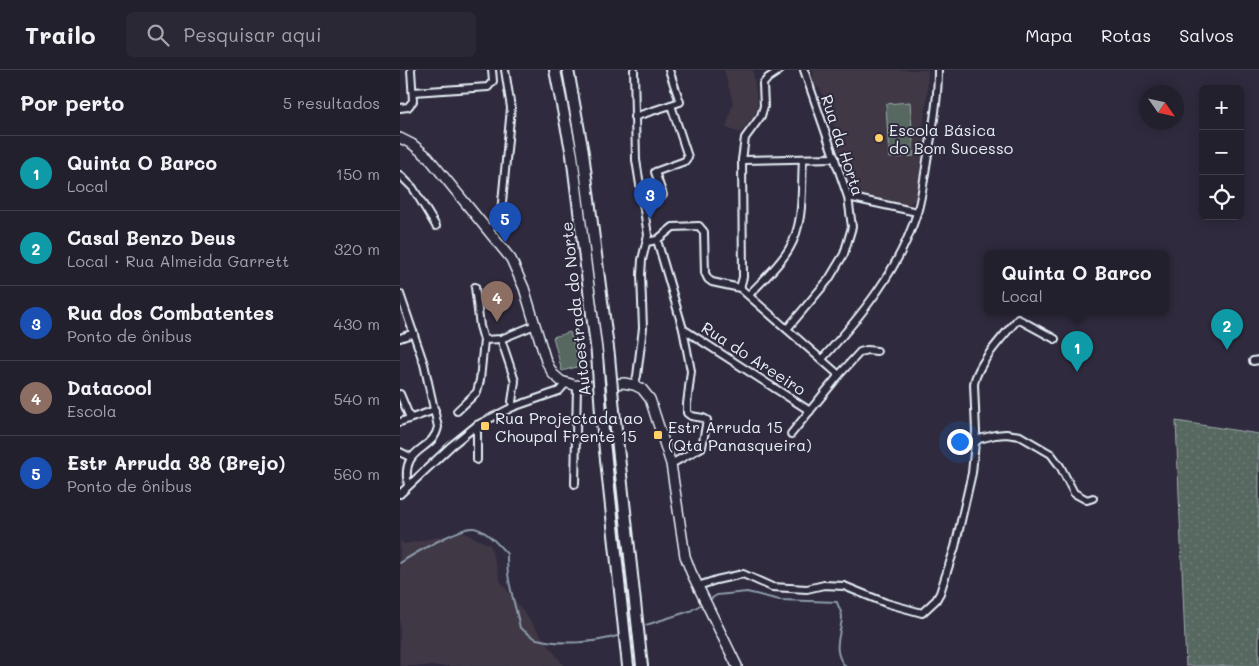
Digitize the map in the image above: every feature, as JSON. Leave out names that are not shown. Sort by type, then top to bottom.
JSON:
[{"type":"highway","name":"Autoestrada do Norte","points":[[555,70],[572,155],[597,354],[601,413],[628,666]]},
{"type":"highway","name":"Autoestrada do Norte","points":[[568,70],[583,153],[609,356],[642,666]]},
{"type":"main road","points":[[400,138],[424,153],[511,259],[518,272],[548,366],[555,376],[566,383],[577,386],[624,383],[634,385],[642,389],[650,399],[671,464],[683,550],[688,567],[737,666]]},
{"type":"street","points":[[400,108],[408,107],[413,99],[411,70]]},
{"type":"street","points":[[412,92],[488,87],[493,81],[492,70]]},
{"type":"street","points":[[488,230],[497,222],[501,213],[511,108],[505,70]]},
{"type":"street","points":[[634,70],[636,160],[648,235],[641,274],[643,328],[637,376],[634,385]]},
{"type":"street","points":[[634,117],[680,102],[669,70]]},
{"type":"street","points":[[740,288],[743,277],[742,160],[745,138],[761,116],[764,106],[763,84],[780,70]]},
{"type":"street","name":"Rua da Horta","points":[[787,328],[830,279],[844,254],[852,227],[848,197],[804,70]]},
{"type":"street","points":[[822,360],[850,328],[881,287],[901,251],[917,212],[934,122],[938,70]]},
{"type":"street","points":[[663,195],[655,172],[684,161],[688,155],[671,105]]},
{"type":"street","points":[[742,160],[835,158]]},
{"type":"street","points":[[748,296],[789,250],[797,231],[801,208],[802,159]]},
{"type":"street","points":[[400,175],[413,188],[436,226]]},
{"type":"street","points":[[848,197],[917,212]]},
{"type":"street","points":[[647,242],[657,240],[673,228],[699,226],[702,228],[704,232],[708,279],[740,288],[840,375]]},
{"type":"street","points":[[657,240],[683,329],[691,371],[686,404],[687,413],[693,417],[705,418],[707,423],[702,447],[671,464]]},
{"type":"street","points":[[457,411],[478,390],[484,340],[480,326],[475,287]]},
{"type":"street","points":[[400,294],[424,364],[438,427],[435,436],[408,456],[402,470],[408,486]]},
{"type":"street","points":[[698,586],[744,574],[772,587],[807,589],[824,586],[844,586],[886,603],[922,613],[936,600],[940,593],[955,547],[972,472],[975,376],[1000,339],[1018,320],[1055,339]]},
{"type":"street","points":[[484,340],[501,339],[535,325]]},
{"type":"street","name":"Rua do Areeiro","points":[[683,329],[810,411]]},
{"type":"street","points":[[400,338],[414,333]]},
{"type":"street","points":[[501,339],[515,381],[513,407]]},
{"type":"street","points":[[791,434],[840,375],[864,350],[877,351]]},
{"type":"street","points":[[400,494],[451,446],[477,425],[513,407],[557,393],[566,383]]},
{"type":"street","points":[[575,484],[577,386]]},
{"type":"street","points":[[400,394],[410,418]]},
{"type":"street","points":[[400,422],[435,410]]},
{"type":"street","points":[[477,425],[477,460]]},
{"type":"street","points":[[974,444],[980,439],[995,435],[1020,436],[1051,454],[1060,466],[1074,493],[1087,500],[1093,498]]},
{"type":"street","points":[[400,452],[408,456]]},
{"type":"shaded area","points":[[724,70],[753,70],[758,108],[740,133],[726,128],[733,103]]},
{"type":"shaded area","name":"Escola Básica do Bom Sucesso","points":[[813,70],[928,70],[927,100],[922,135],[926,141],[915,200],[907,205],[853,194],[833,135],[835,129],[820,89],[814,85]]},
{"type":"shaded area","points":[[463,532],[490,545],[501,582],[564,666],[400,666],[400,541],[404,544]]},
{"type":"green space","points":[[910,102],[914,156],[889,158],[886,104]]},
{"type":"green space","points":[[570,332],[580,366],[562,371],[553,337]]},
{"type":"green space","points":[[1176,421],[1259,434],[1259,666],[1186,666]]},
{"type":"waterway","points":[[400,563],[459,532],[474,528],[479,529],[492,538],[507,554],[509,582],[520,628],[537,639],[566,643],[588,642],[617,636]]},
{"type":"waterway","points":[[709,600],[717,595],[747,592],[780,600],[837,602],[842,617],[838,654],[845,666]]},
{"type":"waterway","points":[[646,625],[690,611],[702,604]]},
{"type":"place","name":"Escola Básica do Bom Sucesso","points":[[879,138]]},
{"type":"place","name":"Rua dos Combatentes","points":[[650,219]]},
{"type":"place","name":"Estr Arruda 38 (Brejo)","points":[[505,243]]},
{"type":"place","name":"Datacool","points":[[497,322]]},
{"type":"place","name":"Casal Benzo Deus","points":[[1227,350]]},
{"type":"place","name":"Quinta O Barco","points":[[1077,372]]},
{"type":"place","name":"Rua Projectada ao Choupal Frente 15","points":[[485,426]]},
{"type":"place","name":"Estr Arruda 15 (Qta Panasqueira)","points":[[658,435]]}]
